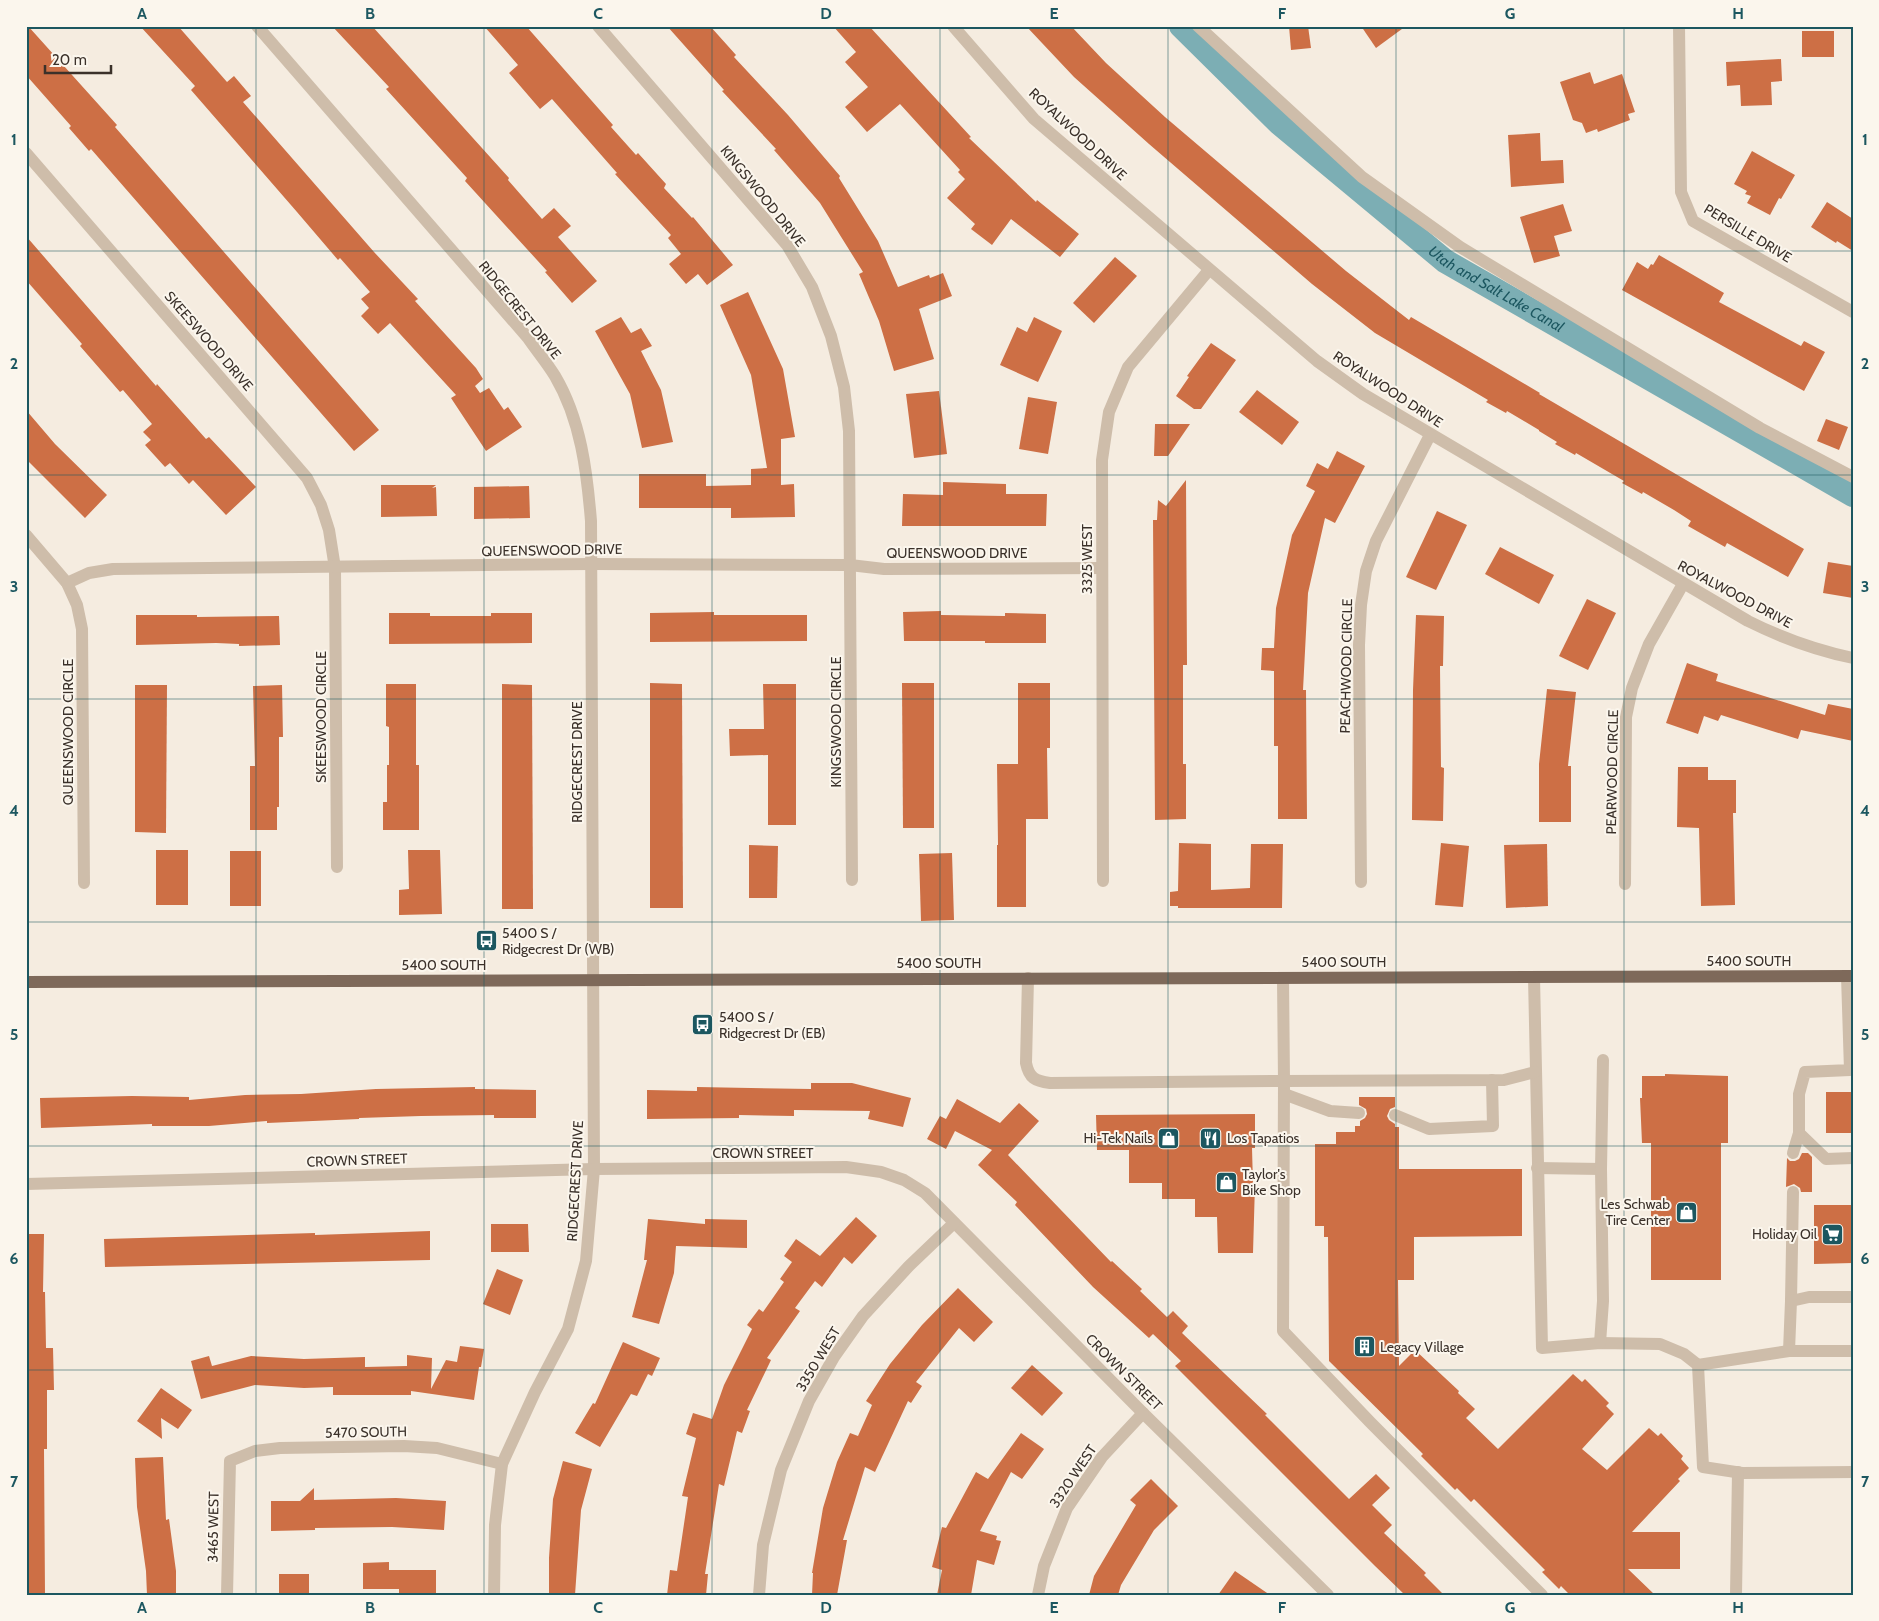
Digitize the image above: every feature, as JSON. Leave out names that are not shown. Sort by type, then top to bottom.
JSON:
[{"type":"main road","name":"5400 SOUTH","points":[[26,982],[1850,976]]},
{"type":"street","name":"RIDGECREST DRIVE","points":[[257,26],[528,338],[556,377],[574,419],[588,480],[591,521],[594,1169],[586,1261],[568,1329],[535,1392],[502,1464],[495,1525],[494,1595]]},
{"type":"street","name":"KINGSWOOD DRIVE","points":[[598,26],[787,245],[812,287],[831,336],[844,387],[849,431],[850,565]]},
{"type":"street","name":"ROYALWOOD DRIVE","points":[[953,26],[1034,118],[1317,361],[1363,394],[1683,584],[1779,637],[1821,652],[1853,658]]},
{"type":"street","points":[[1198,26],[1362,177],[1460,247],[1760,428],[1853,477]]},
{"type":"street","name":"PERSILLE DRIVE","points":[[1679,26],[1680,192],[1693,221],[1853,312]]},
{"type":"street","name":"SKEESWOOD DRIVE","points":[[26,153],[307,478],[322,505],[329,530],[335,568]]},
{"type":"street","name":"3325 WEST","points":[[1102,881],[1102,460],[1109,412],[1128,368],[1209,270]]},
{"type":"street","name":"PEACHWOOD CIRCLE","points":[[1361,882],[1359,645],[1361,605],[1366,571],[1376,541],[1430,435]]},
{"type":"street","points":[[26,535],[67,583]]},
{"type":"street","name":"QUEENSWOOD DRIVE","points":[[67,583],[89,573],[113,569],[591,564],[850,565],[884,569],[1102,568]]},
{"type":"street","name":"KINGSWOOD CIRCLE","points":[[850,565],[852,880]]},
{"type":"street","name":"SKEESWOOD CIRCLE","points":[[335,568],[336,867]]},
{"type":"street","name":"QUEENSWOOD CIRCLE","points":[[67,583],[77,605],[82,628],[84,883]]},
{"type":"street","name":"PEARWOOD CIRCLE","points":[[1625,884],[1626,717],[1632,688],[1650,644],[1683,584]]},
{"type":"street","points":[[1793,1152],[1799,1133],[1799,1094],[1805,1072],[1852,1070],[1850,976]]},
{"type":"street","points":[[1534,977],[1542,1348],[1600,1343],[1660,1344],[1684,1354],[1698,1365],[1790,1352],[1853,1352]]},
{"type":"street","points":[[1028,978],[1026,1063],[1031,1078],[1038,1081],[1059,1083],[1504,1080],[1536,1072]]},
{"type":"street","points":[[1283,978],[1283,1331],[1370,1422],[1542,1595]]},
{"type":"street","points":[[1600,1343],[1603,1302],[1601,1169],[1603,1060]]},
{"type":"street","points":[[1395,1115],[1429,1129],[1493,1126],[1492,1080]]},
{"type":"street","points":[[1284,1094],[1330,1111],[1359,1113]]},
{"type":"street","points":[[1799,1133],[1826,1159],[1853,1158]]},
{"type":"street","name":"CROWN STREET","points":[[26,1184],[594,1169],[846,1167],[881,1172],[904,1180],[925,1193],[1328,1595]]},
{"type":"street","points":[[1537,1168],[1601,1169]]},
{"type":"street","points":[[1790,1352],[1792,1192]]},
{"type":"street","name":"3350 WEST","points":[[759,1595],[762,1544],[781,1470],[809,1402],[834,1357],[863,1316],[909,1266],[954,1223]]},
{"type":"street","points":[[1791,1301],[1809,1297],[1853,1297]]},
{"type":"street","points":[[1698,1365],[1704,1467],[1738,1472],[1853,1472]]},
{"type":"street","name":"3320 WEST","points":[[1038,1595],[1044,1566],[1067,1508],[1102,1457],[1143,1412]]},
{"type":"street","name":"5470 SOUTH","points":[[230,1461],[255,1451],[280,1448],[404,1446],[436,1448],[502,1464]]},
{"type":"street","name":"3465 WEST","points":[[227,1595],[230,1461]]},
{"type":"street","points":[[1736,1595],[1738,1472]]},
{"type":"building","points":[[26,26],[117,125],[115,127],[379,430],[354,451],[91,149],[89,151],[69,128],[71,126],[26,75]]},
{"type":"building","points":[[140,26],[178,26],[227,82],[234,76],[251,96],[243,102],[374,252],[418,299],[415,301],[476,368],[483,379],[475,386],[480,393],[489,388],[504,410],[508,407],[522,427],[486,451],[451,398],[456,395],[390,323],[378,334],[361,316],[369,308],[361,299],[370,292],[340,258],[338,260],[191,90],[195,86]]},
{"type":"building","points":[[332,26],[372,26],[509,178],[508,180],[542,219],[554,208],[571,226],[558,237],[597,281],[572,303],[545,272],[547,271],[465,181],[467,178],[386,89],[389,87]]},
{"type":"building","points":[[484,26],[526,26],[613,125],[611,127],[666,184],[664,188],[693,217],[733,265],[707,285],[698,274],[686,284],[669,264],[681,254],[668,238],[671,235],[615,174],[617,173],[552,99],[540,109],[509,73],[518,65]]},
{"type":"building","points":[[667,26],[710,26],[736,55],[734,57],[788,115],[840,176],[839,178],[878,241],[898,287],[929,275],[930,278],[943,273],[952,296],[919,309],[934,359],[894,371],[879,321],[859,274],[863,272],[820,203],[774,150],[776,149],[722,91],[724,90]]},
{"type":"building","points":[[833,26],[869,26],[971,137],[969,138],[1036,202],[1037,200],[1079,234],[1060,257],[1011,219],[992,245],[971,229],[975,224],[947,198],[965,179],[958,172],[960,170],[900,104],[867,132],[845,107],[868,87],[845,62],[856,52]]},
{"type":"building","points":[[1026,26],[1071,26],[1106,63],[1165,117],[1346,271],[1409,320],[1411,317],[1804,549],[1788,577],[1727,543],[1725,547],[1688,526],[1691,521],[1674,510],[1643,492],[1642,494],[1622,483],[1624,481],[1576,453],[1575,455],[1555,444],[1557,442],[1539,430],[1507,411],[1506,413],[1486,402],[1488,400],[1375,333],[1312,284],[1149,144],[1074,77]]},
{"type":"building","points":[[1289,26],[1308,26],[1311,48],[1291,50]]},
{"type":"building","points":[[1361,26],[1406,26],[1376,48]]},
{"type":"building","points":[[1802,31],[1834,31],[1834,57],[1802,57]]},
{"type":"building","points":[[1781,59],[1782,81],[1771,82],[1772,105],[1741,106],[1740,85],[1727,86],[1726,62]]},
{"type":"building","points":[[1590,72],[1594,84],[1622,74],[1635,112],[1628,114],[1630,120],[1598,132],[1597,129],[1586,133],[1582,123],[1573,120],[1560,82]]},
{"type":"building","points":[[1540,133],[1541,161],[1563,160],[1564,183],[1511,187],[1508,135]]},
{"type":"building","points":[[1752,151],[1795,175],[1770,215],[1747,203],[1751,196],[1745,194],[1747,191],[1734,184]]},
{"type":"building","points":[[1827,202],[1853,219],[1853,251],[1811,227]]},
{"type":"building","points":[[1563,204],[1572,231],[1554,236],[1560,256],[1534,263],[1520,217]]},
{"type":"building","points":[[26,236],[156,386],[157,384],[206,439],[209,437],[256,487],[226,515],[193,480],[189,484],[170,463],[165,467],[145,445],[151,440],[143,432],[152,424],[123,390],[120,392],[80,346],[82,344],[26,280]]},
{"type":"building","points":[[1659,255],[1724,293],[1719,302],[1801,346],[1804,341],[1825,352],[1804,391],[1622,290],[1637,262],[1648,269]]},
{"type":"building","points":[[1115,257],[1137,276],[1094,323],[1073,303]]},
{"type":"building","points":[[748,292],[783,369],[795,437],[781,439],[781,485],[794,484],[795,517],[731,518],[731,508],[639,508],[639,474],[706,474],[706,486],[751,485],[751,469],[767,468],[751,375],[720,305]]},
{"type":"building","points":[[621,317],[631,333],[641,328],[652,346],[641,351],[661,390],[673,442],[642,448],[630,394],[595,331]]},
{"type":"building","points":[[1034,317],[1062,331],[1038,382],[1000,365],[1017,327],[1027,332]]},
{"type":"building","points":[[1211,343],[1236,360],[1201,409],[1194,409],[1176,396],[1189,377],[1187,376]]},
{"type":"building","points":[[1257,390],[1299,422],[1282,445],[1239,412]]},
{"type":"building","points":[[939,391],[947,454],[914,458],[906,394]]},
{"type":"building","points":[[1028,397],[1057,402],[1048,454],[1019,449]]},
{"type":"building","points":[[26,410],[55,444],[107,495],[85,518],[26,459]]},
{"type":"building","points":[[1826,419],[1848,427],[1839,450],[1817,441]]},
{"type":"building","points":[[1155,424],[1190,424],[1168,456],[1154,456]]},
{"type":"building","points":[[1337,451],[1365,466],[1335,523],[1325,518],[1308,593],[1303,690],[1306,690],[1307,819],[1278,819],[1278,746],[1274,746],[1274,671],[1261,670],[1262,648],[1274,648],[1276,608],[1292,535],[1315,491],[1306,486],[1317,463],[1328,469]]},
{"type":"building","points":[[1186,480],[1187,665],[1183,665],[1183,764],[1186,764],[1186,819],[1155,820],[1153,520],[1157,520],[1158,500],[1166,506]]},
{"type":"building","points":[[943,482],[1006,484],[1006,494],[1047,494],[1046,526],[902,526],[903,494],[943,495]]},
{"type":"building","points":[[381,485],[436,485],[432,488],[436,487],[437,516],[381,517]]},
{"type":"building","points":[[529,486],[530,518],[474,519],[474,487]]},
{"type":"building","points":[[1437,511],[1467,525],[1436,590],[1406,577]]},
{"type":"building","points":[[1500,547],[1554,575],[1539,604],[1485,574]]},
{"type":"building","points":[[1828,562],[1853,566],[1853,598],[1823,593]]},
{"type":"building","points":[[1587,599],[1616,613],[1588,670],[1559,656]]},
{"type":"building","points":[[941,611],[941,615],[1005,616],[1005,613],[1046,614],[1046,643],[904,641],[903,612]]},
{"type":"building","points":[[714,612],[714,615],[807,615],[807,641],[650,642],[650,613]]},
{"type":"building","points":[[389,613],[430,613],[430,616],[491,616],[491,613],[532,613],[532,643],[389,644]]},
{"type":"building","points":[[136,615],[197,615],[197,617],[279,616],[280,645],[239,646],[239,644],[216,643],[136,645]]},
{"type":"building","points":[[1416,615],[1444,616],[1443,666],[1440,666],[1441,767],[1444,768],[1443,821],[1412,820],[1413,690]]},
{"type":"building","points":[[1687,663],[1718,674],[1716,681],[1825,715],[1828,704],[1853,709],[1853,741],[1801,730],[1798,739],[1721,715],[1718,721],[1704,716],[1698,734],[1666,723]]},
{"type":"building","points":[[650,683],[682,684],[683,908],[650,908]]},
{"type":"building","points":[[902,683],[934,683],[934,828],[903,828]]},
{"type":"building","points":[[1018,683],[1050,683],[1050,748],[1047,748],[1048,819],[1026,819],[1026,907],[997,907],[997,764],[1018,764]]},
{"type":"building","points":[[386,684],[416,684],[416,765],[419,765],[419,830],[383,830],[383,802],[387,802],[387,765],[389,765],[389,727],[386,726]]},
{"type":"building","points":[[502,684],[532,685],[533,909],[502,909]]},
{"type":"building","points":[[763,684],[796,684],[796,825],[768,825],[768,755],[730,756],[729,729],[764,729]]},
{"type":"building","points":[[135,685],[167,685],[166,833],[135,832]]},
{"type":"building","points":[[282,685],[283,737],[279,737],[279,807],[277,807],[277,830],[250,830],[250,766],[255,766],[253,686]]},
{"type":"building","points":[[1547,689],[1576,692],[1568,766],[1571,766],[1571,822],[1539,822],[1539,764]]},
{"type":"building","points":[[1678,767],[1708,767],[1708,780],[1736,780],[1736,813],[1733,813],[1735,905],[1701,906],[1699,828],[1677,827]]},
{"type":"building","points":[[1179,843],[1211,844],[1211,890],[1250,888],[1251,844],[1283,844],[1282,908],[1178,908],[1178,906],[1170,906],[1170,892],[1178,891]]},
{"type":"building","points":[[1441,843],[1469,846],[1463,907],[1435,905]]},
{"type":"building","points":[[1547,844],[1548,906],[1506,908],[1504,845]]},
{"type":"building","points":[[749,845],[778,846],[777,898],[749,898]]},
{"type":"building","points":[[156,850],[188,850],[188,905],[156,905]]},
{"type":"building","points":[[408,850],[440,850],[442,914],[399,915],[399,890],[409,889]]},
{"type":"building","points":[[230,851],[261,851],[261,906],[230,906]]},
{"type":"building","points":[[952,853],[954,920],[921,921],[919,854]]},
{"type":"building","name":"Les Schwab Tire Center","points":[[1665,1074],[1728,1076],[1728,1143],[1721,1143],[1721,1280],[1651,1280],[1651,1143],[1642,1143],[1640,1098],[1642,1098],[1642,1076],[1665,1076]]},
{"type":"building","points":[[811,1083],[852,1083],[911,1098],[903,1127],[868,1119],[870,1111],[794,1110],[794,1116],[739,1115],[739,1118],[647,1119],[647,1090],[697,1091],[697,1087],[811,1089]]},
{"type":"building","points":[[475,1087],[475,1089],[536,1090],[536,1118],[494,1118],[494,1115],[421,1116],[267,1123],[267,1121],[209,1126],[152,1126],[152,1124],[41,1128],[40,1098],[132,1096],[189,1097],[189,1100],[245,1095],[301,1094],[376,1089]]},
{"type":"building","points":[[1826,1092],[1853,1092],[1853,1133],[1826,1133]]},
{"type":"building","name":"Legacy Village","points":[[1359,1097],[1395,1097],[1395,1107],[1390,1109],[1387,1116],[1395,1124],[1395,1127],[1399,1127],[1399,1169],[1522,1169],[1522,1236],[1414,1237],[1414,1280],[1398,1280],[1399,1366],[1415,1350],[1459,1391],[1458,1393],[1475,1409],[1466,1418],[1498,1449],[1573,1374],[1582,1382],[1585,1379],[1609,1403],[1606,1406],[1614,1414],[1582,1449],[1607,1470],[1649,1428],[1658,1436],[1661,1433],[1683,1456],[1681,1459],[1689,1468],[1678,1479],[1680,1481],[1632,1532],[1680,1532],[1680,1569],[1628,1569],[1655,1595],[1570,1595],[1561,1586],[1559,1589],[1542,1572],[1545,1570],[1474,1499],[1471,1502],[1457,1488],[1455,1490],[1421,1456],[1423,1454],[1329,1361],[1328,1237],[1324,1237],[1324,1226],[1315,1226],[1315,1144],[1336,1144],[1336,1132],[1355,1132],[1355,1126],[1360,1126],[1360,1121],[1367,1114],[1366,1109],[1359,1105]]},
{"type":"building","points":[[957,1099],[1000,1123],[1019,1103],[1039,1121],[1008,1155],[1111,1262],[1142,1289],[1140,1291],[1167,1317],[1173,1311],[1188,1326],[1182,1333],[1267,1414],[1265,1415],[1349,1499],[1376,1474],[1390,1488],[1372,1505],[1392,1525],[1384,1533],[1426,1573],[1424,1575],[1444,1595],[1405,1595],[1375,1566],[1175,1366],[1181,1361],[1153,1334],[1149,1338],[1093,1287],[1015,1205],[1017,1202],[978,1165],[992,1150],[955,1131],[946,1149],[927,1139],[940,1116],[946,1119]]},
{"type":"building","points":[[1255,1114],[1255,1148],[1252,1148],[1253,1184],[1255,1184],[1253,1253],[1218,1253],[1217,1217],[1195,1217],[1195,1199],[1162,1199],[1162,1183],[1129,1183],[1129,1150],[1097,1150],[1096,1115]]},
{"type":"building","points":[[1802,1153],[1808,1153],[1812,1157],[1812,1192],[1801,1192],[1800,1188],[1794,1184],[1786,1187],[1787,1158],[1790,1161],[1795,1161],[1799,1159]]},
{"type":"building","name":"Holiday Oil","points":[[1814,1205],[1853,1205],[1853,1263],[1814,1264]]},
{"type":"building","points":[[856,1217],[877,1236],[852,1264],[844,1257],[822,1287],[815,1281],[795,1308],[800,1311],[767,1358],[771,1360],[747,1410],[750,1411],[742,1433],[737,1431],[724,1486],[719,1484],[705,1574],[708,1574],[706,1595],[667,1595],[670,1570],[677,1571],[688,1497],[682,1496],[696,1438],[686,1434],[693,1413],[712,1419],[724,1385],[752,1329],[747,1325],[759,1309],[763,1312],[784,1282],[780,1279],[792,1262],[784,1256],[796,1239],[820,1256]]},
{"type":"building","points":[[648,1219],[705,1224],[705,1219],[747,1220],[747,1248],[676,1246],[674,1273],[659,1324],[632,1317],[647,1260],[644,1260]]},
{"type":"building","points":[[491,1224],[528,1224],[529,1252],[491,1252]]},
{"type":"building","points":[[430,1231],[430,1260],[105,1267],[104,1239]]},
{"type":"building","points":[[26,1234],[44,1234],[43,1292],[45,1292],[46,1348],[53,1348],[54,1390],[47,1390],[47,1449],[44,1449],[45,1595],[26,1595]]},
{"type":"building","points":[[497,1269],[523,1280],[510,1315],[483,1304]]},
{"type":"building","points":[[958,1288],[993,1322],[974,1342],[959,1328],[916,1382],[922,1386],[911,1403],[908,1401],[875,1472],[865,1467],[843,1540],[847,1540],[837,1595],[812,1595],[812,1573],[823,1508],[837,1462],[850,1433],[858,1436],[872,1405],[866,1401],[890,1364],[922,1325]]},
{"type":"building","points":[[623,1342],[660,1358],[652,1376],[648,1374],[637,1396],[631,1394],[600,1447],[575,1433],[593,1403],[595,1404]]},
{"type":"building","points":[[460,1346],[484,1349],[474,1400],[411,1391],[411,1395],[333,1395],[333,1387],[304,1388],[255,1385],[201,1399],[191,1361],[209,1356],[212,1366],[251,1356],[304,1359],[365,1357],[365,1367],[407,1366],[407,1355],[432,1358],[431,1389],[446,1360],[457,1362]]},
{"type":"building","points":[[1032,1365],[1063,1393],[1042,1416],[1011,1388]]},
{"type":"building","points":[[161,1388],[192,1410],[178,1429],[161,1418],[162,1439],[137,1421]]},
{"type":"building","points":[[1021,1433],[1044,1449],[1022,1479],[1011,1472],[980,1531],[997,1536],[996,1540],[1001,1541],[994,1565],[977,1560],[971,1595],[937,1595],[942,1570],[932,1567],[942,1527],[946,1528],[976,1472],[988,1479]]},
{"type":"building","points":[[163,1457],[166,1520],[169,1519],[176,1571],[176,1595],[147,1595],[146,1571],[137,1507],[135,1458]]},
{"type":"building","points":[[563,1461],[592,1469],[581,1510],[575,1595],[549,1595],[549,1558],[553,1499]]},
{"type":"building","points":[[1151,1479],[1178,1506],[1154,1530],[1121,1585],[1118,1595],[1089,1595],[1094,1576],[1136,1505],[1130,1500]]},
{"type":"building","points":[[314,1488],[314,1500],[396,1498],[446,1501],[444,1530],[392,1527],[315,1528],[315,1530],[271,1531],[271,1501],[300,1501]]},
{"type":"building","points":[[389,1562],[389,1570],[436,1570],[436,1595],[399,1595],[399,1589],[363,1589],[363,1563]]},
{"type":"building","points":[[1235,1571],[1270,1595],[1218,1595]]},
{"type":"building","points":[[279,1574],[309,1574],[309,1595],[279,1595]]},
{"type":"waterway","name":"Utah and Salt Lake Canal","points":[[1181,26],[1279,123],[1445,261],[1853,495]]},
{"type":"place","name":"5400 S / Ridgecrest Dr (WB)","points":[[486,941]]},
{"type":"place","name":"5400 S / Ridgecrest Dr (EB)","points":[[703,1025]]},
{"type":"place","name":"Hi-Tek Nails","points":[[1169,1138]]},
{"type":"place","name":"Los Tapatios","points":[[1211,1138]]},
{"type":"place","name":"Taylor's Bike Shop","points":[[1226,1182]]},
{"type":"place","name":"Les Schwab Tire Center","points":[[1686,1212]]},
{"type":"place","name":"Holiday Oil","points":[[1833,1234]]},
{"type":"place","name":"Legacy Village","points":[[1364,1347]]}]
